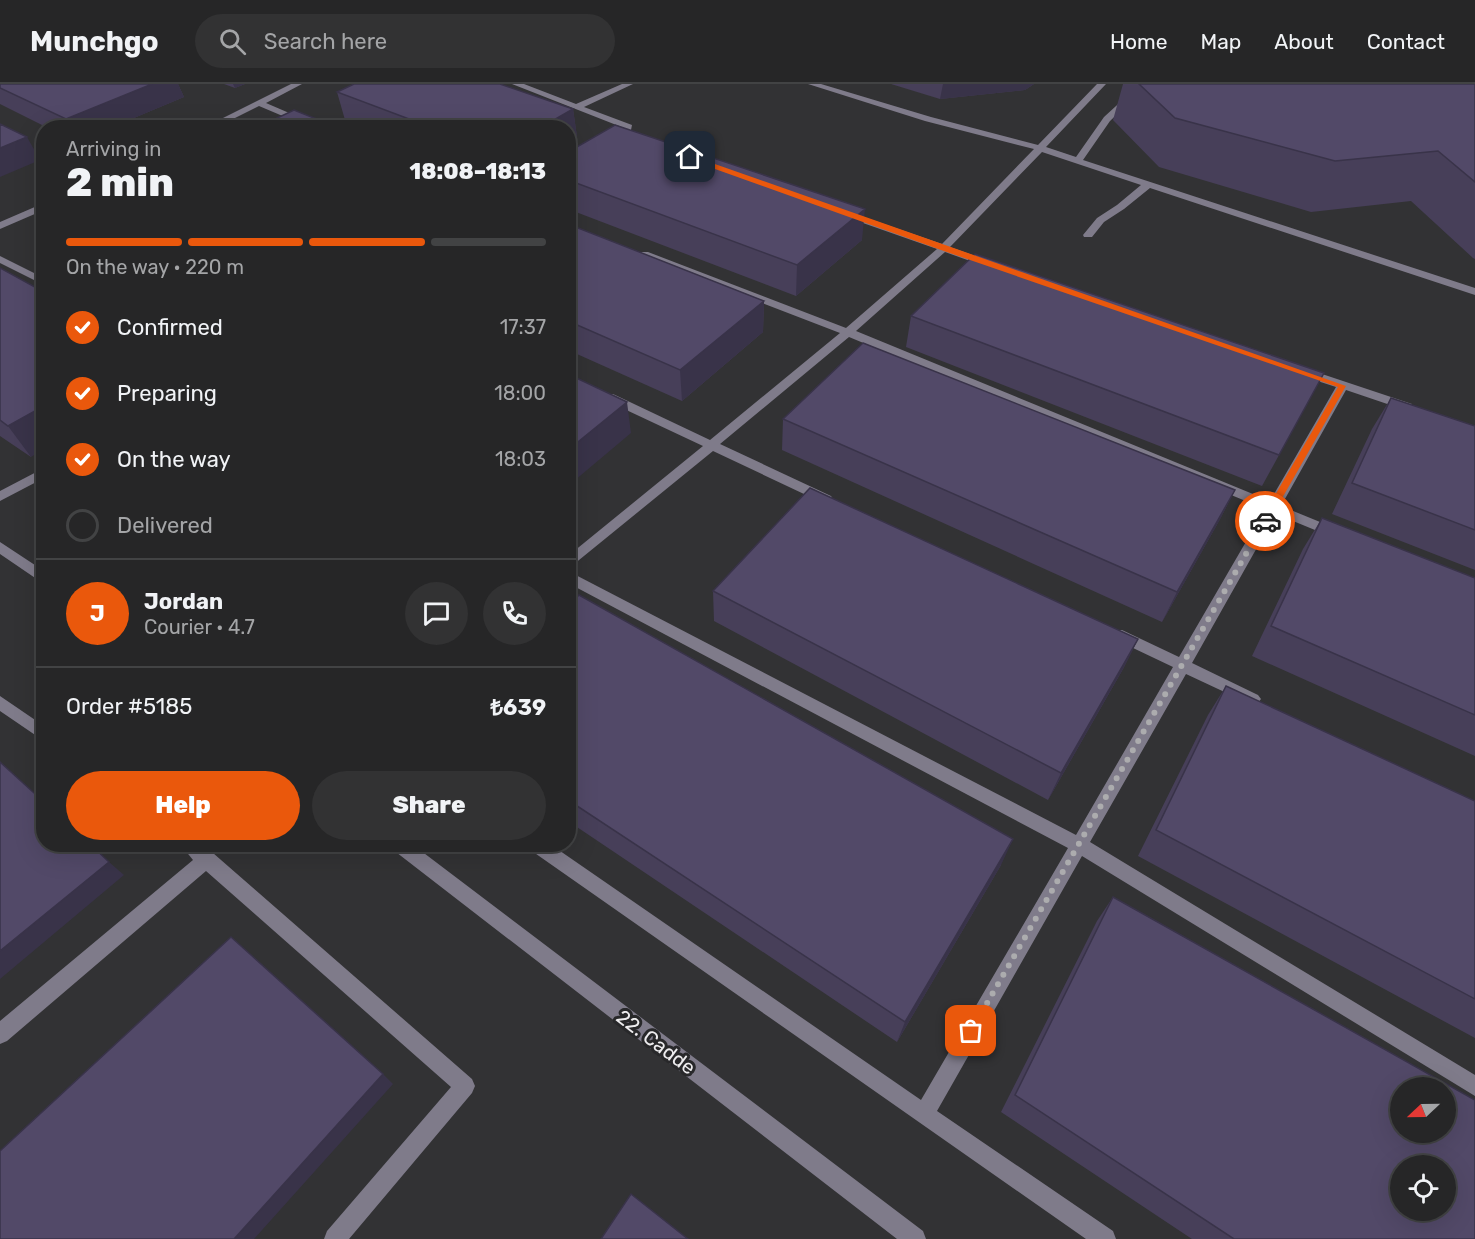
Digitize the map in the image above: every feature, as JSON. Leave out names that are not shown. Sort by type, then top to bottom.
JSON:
[{"type":"street","points":[[224,120],[298,84]]},
{"type":"street","points":[[516,84],[579,106],[629,127],[632,136],[607,146]]},
{"type":"street","points":[[579,106],[629,84]]},
{"type":"street","points":[[812,84],[928,119],[1039,148],[1475,292]]},
{"type":"street","points":[[576,557],[848,332],[943,249],[1102,84]]},
{"type":"street","points":[[1078,161],[1107,119],[1145,84]]},
{"type":"street","points":[[259,103],[300,120]]},
{"type":"street","points":[[1088,235],[1094,225],[1104,216],[1117,209],[1147,185]]},
{"type":"street","points":[[834,209],[999,268]]},
{"type":"street","points":[[0,226],[36,210]]},
{"type":"street","points":[[636,251],[848,332],[1273,506],[1347,539]]},
{"type":"street","points":[[0,259],[36,278]]},
{"type":"street","points":[[1287,367],[1420,410]]},
{"type":"street","points":[[924,1114],[1343,386]]},
{"type":"street","points":[[599,392],[840,505]]},
{"type":"street","points":[[0,497],[36,477]]},
{"type":"street","points":[[0,547],[36,573]]},
{"type":"street","points":[[576,580],[1079,845],[1475,1086]]},
{"type":"street","points":[[1107,630],[1266,705]]},
{"type":"street","points":[[0,702],[36,729]]},
{"type":"street","points":[[198,852],[465,1086],[335,1239]]},
{"type":"street","name":"22. Cadde","points":[[408,852],[915,1239]]},
{"type":"street","points":[[547,852],[1105,1239]]},
{"type":"street","points":[[0,1034],[207,859]]},
{"type":"building","points":[[0,84],[152,84],[66,119],[0,88]]},
{"type":"building","points":[[354,84],[500,84],[573,109],[554,120],[412,120],[337,92]]},
{"type":"building","points":[[1139,84],[1475,84],[1475,182],[1438,151],[1335,161],[1175,118]]},
{"type":"building","points":[[294,110],[319,120],[273,120]]},
{"type":"building","points":[[0,124],[27,137],[0,148]]},
{"type":"building","points":[[615,125],[865,209],[797,265],[576,183],[576,147]]},
{"type":"building","points":[[576,227],[764,301],[680,370],[576,324]]},
{"type":"building","points":[[975,254],[1324,373],[1279,455],[911,316]]},
{"type":"building","points":[[0,268],[36,288],[36,410],[8,426],[0,420]]},
{"type":"building","points":[[863,343],[1235,490],[1177,592],[783,419]]},
{"type":"building","points":[[576,378],[627,402],[576,443]]},
{"type":"building","points":[[1391,398],[1475,426],[1475,530],[1352,483]]},
{"type":"building","points":[[810,488],[1138,639],[1061,773],[713,591]]},
{"type":"building","points":[[1322,518],[1475,578],[1475,715],[1271,626]]},
{"type":"building","points":[[579,595],[1013,839],[905,1022],[576,805],[576,598]]},
{"type":"building","points":[[1226,686],[1475,801],[1475,999],[1156,830]]},
{"type":"building","points":[[0,762],[36,795],[36,852],[98,852],[109,862],[0,951]]},
{"type":"building","points":[[1113,897],[1434,1077],[1390,1077],[1390,1143],[1456,1143],[1456,1089],[1475,1100],[1475,1239],[1234,1239],[1015,1095]]},
{"type":"building","points":[[231,937],[383,1074],[234,1239],[0,1239],[0,1151]]},
{"type":"building","points":[[631,1194],[688,1239],[601,1239]]},
{"type":"way so far","points":[[971,1031],[1265,521]]},
{"type":"route","points":[[690,157],[943,249],[1343,386],[1265,521]]}]
